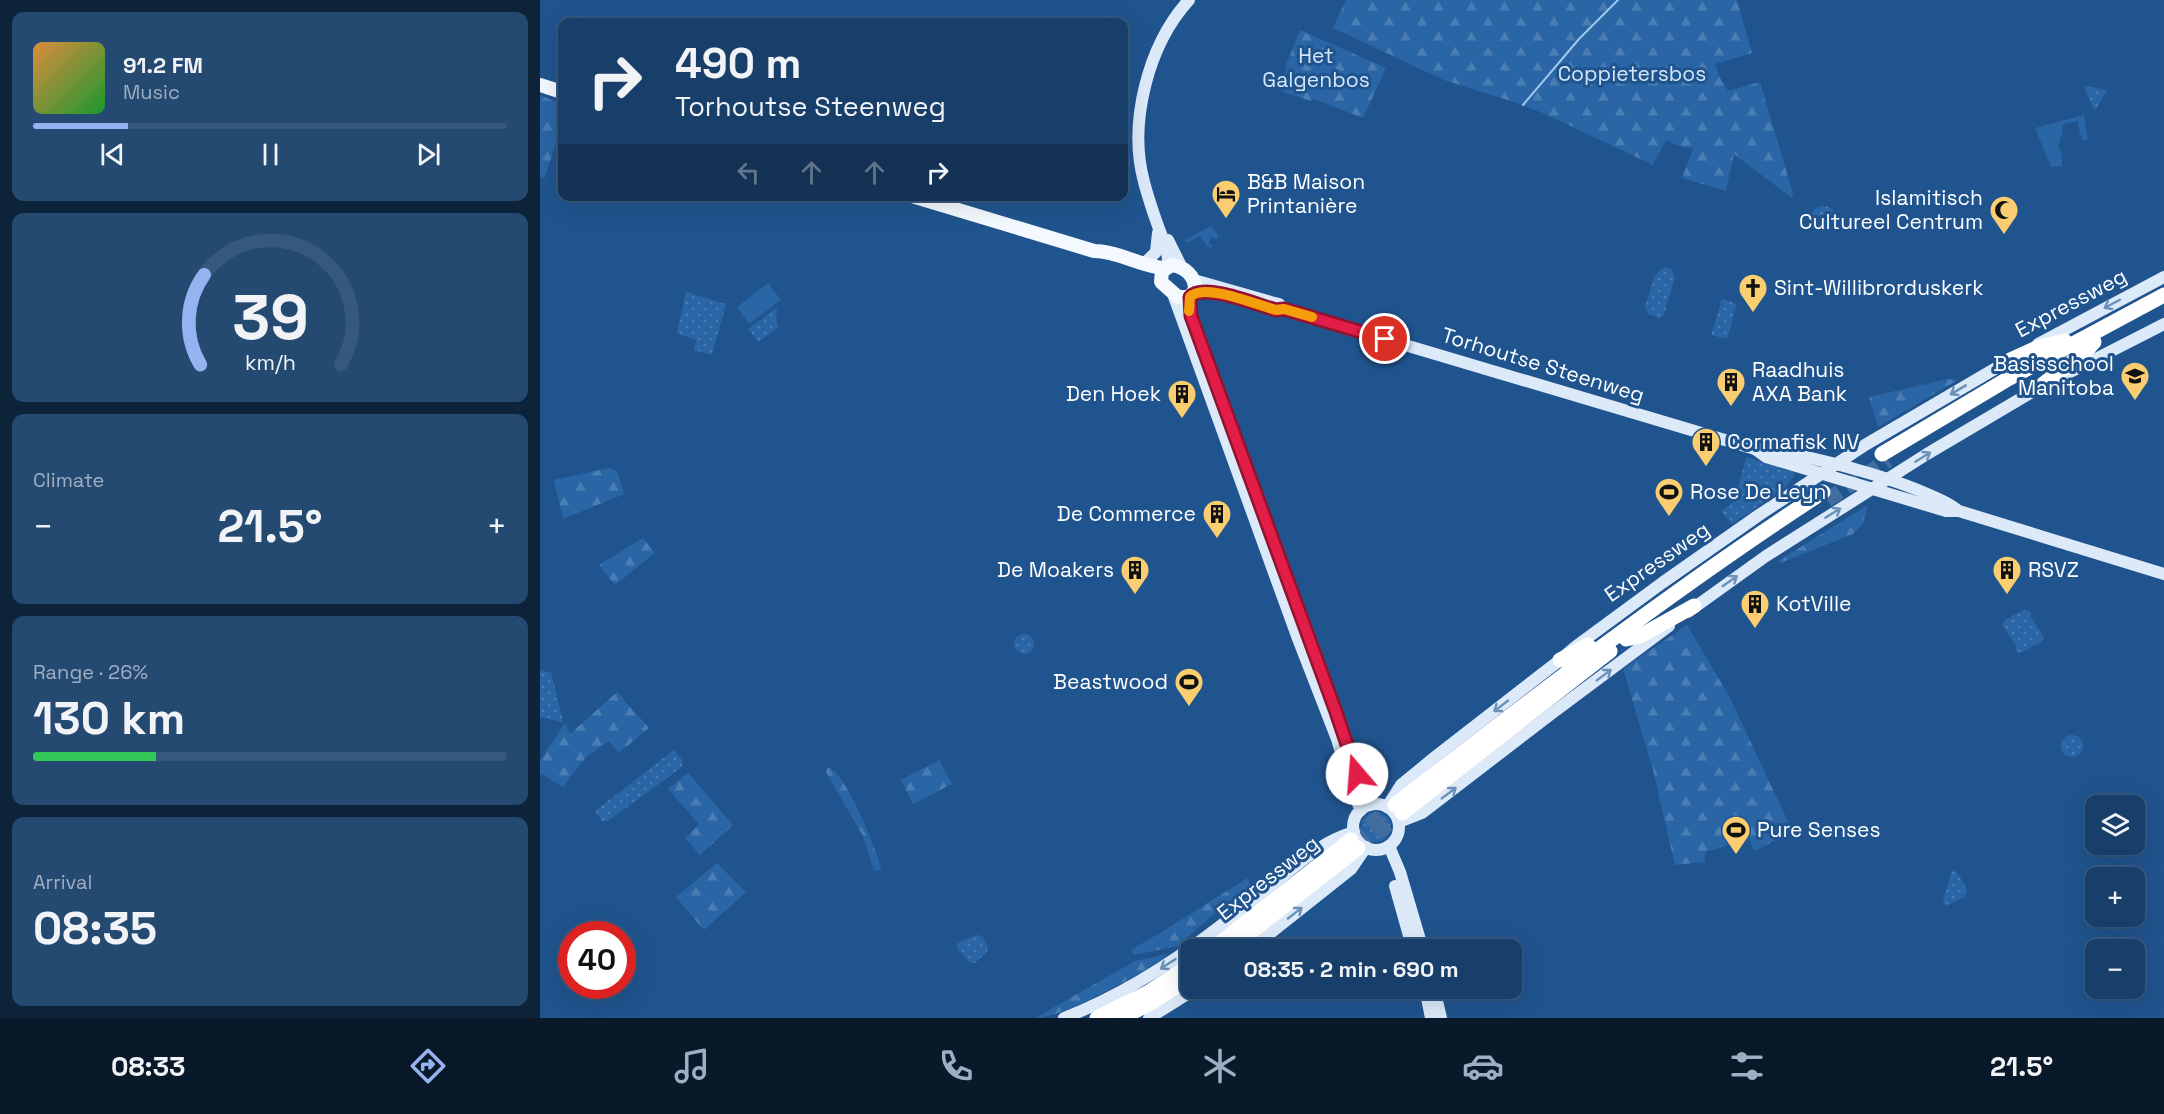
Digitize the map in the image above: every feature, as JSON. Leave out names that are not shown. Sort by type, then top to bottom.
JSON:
[{"type":"highway","name":"Expressweg","points":[[1885,457],[1994,397],[2164,295]]},
{"type":"highway","name":"Expressweg","points":[[2089,340],[2164,305]]},
{"type":"highway","points":[[2008,361],[2039,347],[2089,340],[2085,352],[2037,389]]},
{"type":"highway","name":"Expressweg","points":[[1396,812],[1718,561],[1825,496]]},
{"type":"highway","points":[[1560,660],[1603,637],[1640,636],[1694,606]]},
{"type":"highway","name":"Expressweg","points":[[1225,939],[1357,842]]},
{"type":"highway","name":"Expressweg","points":[[1241,939],[1357,842]]},
{"type":"highway","points":[[1097,1018],[1149,992],[1180,971]]},
{"type":"highway","points":[[1122,1018],[1154,1001],[1180,991]]},
{"type":"main road","points":[[540,85],[558,91]]},
{"type":"main road","points":[[929,201],[1164,270]]},
{"type":"main road","points":[[1094,251],[1102,257],[1164,270],[1172,265],[1182,268],[1193,290],[1182,298],[1173,294],[1161,282],[1164,270]]},
{"type":"street","points":[[1164,270],[1167,250],[1143,179],[1140,161],[1143,92],[1158,48],[1172,22],[1189,0]]},
{"type":"street","points":[[1144,264],[1156,252],[1158,244],[1156,220]]},
{"type":"street","points":[[1156,220],[1182,268]]},
{"type":"street","name":"Expressweg","points":[[1396,812],[1401,785],[1575,647],[1662,582],[1865,446],[2008,361],[2164,277]]},
{"type":"street","points":[[1193,290],[1191,316],[1241,467]]},
{"type":"street","name":"Torhoutse Steenweg","points":[[1193,290],[1216,292],[1276,310],[1284,309],[1755,449],[1766,457],[1946,510],[1959,511],[2164,574]]},
{"type":"street","points":[[1173,294],[1336,712],[1366,807]]},
{"type":"street","points":[[1420,939],[1400,872],[1385,848],[1357,842],[1354,821],[1366,807],[1379,804],[1396,812],[1422,813],[1694,606],[1766,556],[1872,488],[2037,389],[2164,324]]},
{"type":"street","name":"Torhoutse Steenweg","points":[[1755,449],[1767,448],[1839,464],[1888,479],[1948,503],[1959,511]]},
{"type":"street","points":[[1385,848],[1398,836],[1396,812]]},
{"type":"street","name":"Expressweg","points":[[1064,1018],[1120,993],[1181,956],[1295,865],[1330,841],[1357,842],[1351,869],[1263,939]]},
{"type":"street","points":[[1385,848],[1410,939]]},
{"type":"street","points":[[1149,1018],[1180,995]]},
{"type":"street","points":[[1427,999],[1431,1018]]},
{"type":"street","points":[[1437,999],[1441,1018]]},
{"type":"green space","name":"Coppietersbos","points":[[1346,0],[1737,0],[1752,53],[1715,64],[1728,91],[1760,82],[1793,194],[1792,198],[1734,154],[1726,191],[1682,178],[1693,149],[1666,140],[1653,165],[1545,114],[1444,80],[1333,28]]},
{"type":"green space","name":"Het Galgenbos","points":[[1300,30],[1386,68],[1363,118],[1312,98],[1311,101],[1283,92],[1286,65]]},
{"type":"green space","points":[[2084,87],[2107,90],[2095,111]]},
{"type":"green space","points":[[540,95],[556,102],[558,134],[545,177],[540,178]]},
{"type":"green space","points":[[2084,115],[2088,139],[2082,141],[2078,121],[2063,124],[2062,137],[2058,144],[2062,166],[2051,167],[2035,128]]},
{"type":"green space","points":[[1823,206],[1832,210],[1836,219],[1832,228],[1823,232],[1814,228],[1810,219],[1814,210]]},
{"type":"green space","points":[[1211,226],[1218,235],[1217,239],[1210,237],[1211,248],[1200,236],[1187,243],[1185,240]]},
{"type":"green space","points":[[1665,267],[1671,269],[1675,277],[1664,314],[1660,318],[1648,314],[1645,307],[1655,275]]},
{"type":"green space","points":[[768,283],[781,300],[749,324],[737,307]]},
{"type":"green space","points":[[686,292],[726,304],[712,355],[694,350],[696,340],[677,333]]},
{"type":"green space","points":[[1722,299],[1737,304],[1727,339],[1711,335]]},
{"type":"green space","points":[[775,309],[779,327],[758,342],[748,329]]},
{"type":"green space","points":[[1948,379],[1958,380],[1878,427],[1869,397]]},
{"type":"green space","points":[[1746,457],[1793,472],[1795,475],[1786,487],[1732,524],[1721,512],[1735,500]]},
{"type":"green space","points":[[609,468],[617,471],[624,494],[563,519],[554,480]]},
{"type":"green space","points":[[1868,505],[1863,523],[1853,534],[1780,563],[1778,561]]},
{"type":"green space","points":[[643,538],[655,553],[615,585],[599,565]]},
{"type":"green space","points":[[2023,610],[2031,613],[2030,616],[2044,637],[2041,642],[2020,653],[2016,651],[2016,646],[2002,625],[2005,620]]},
{"type":"green space","points":[[1687,625],[1729,696],[1793,832],[1754,851],[1750,840],[1738,843],[1737,841],[1705,852],[1705,862],[1675,865],[1653,770],[1623,669]]},
{"type":"green space","points":[[1020,634],[1028,634],[1034,640],[1034,648],[1028,654],[1020,654],[1014,648],[1014,640]]},
{"type":"green space","points":[[540,671],[551,672],[563,722],[540,717]]},
{"type":"green space","points":[[617,692],[649,728],[619,753],[609,741],[587,756],[563,787],[540,773],[540,761],[565,723],[570,734]]},
{"type":"green space","points":[[2072,735],[2080,738],[2083,746],[2080,754],[2072,757],[2064,754],[2061,746],[2064,738]]},
{"type":"green space","points":[[674,750],[683,761],[682,767],[608,821],[602,821],[595,811]]},
{"type":"green space","points":[[939,760],[952,784],[913,804],[901,780]]},
{"type":"green space","points":[[828,767],[843,782],[859,812],[881,866],[879,871],[874,870],[863,836],[826,772]]},
{"type":"green space","points":[[688,773],[733,825],[700,855],[685,838],[699,824],[668,789]]},
{"type":"green space","points":[[1376,812],[1387,816],[1391,827],[1387,838],[1376,842],[1365,838],[1361,827],[1365,816]]},
{"type":"green space","points":[[717,863],[746,892],[704,930],[676,897]]},
{"type":"green space","points":[[1955,870],[1967,892],[1964,897],[1946,906],[1943,902],[1951,873]]},
{"type":"green space","points":[[1248,878],[1250,886],[1186,939],[1180,939],[1178,946],[1134,955],[1131,950]]},
{"type":"green space","points":[[976,935],[982,936],[988,946],[987,952],[975,963],[969,962],[957,948],[958,943]]},
{"type":"green space","points":[[1169,954],[1142,972],[1083,1002],[1064,1011],[1035,1018],[1135,961]]},
{"type":"waterway","points":[[1523,105],[1579,39],[1618,0]]},
{"type":"tunnel","points":[[1827,500],[1888,460]]},
{"type":"tunnel","points":[[1351,840],[1395,805]]},
{"type":"tunnel","points":[[1358,848],[1402,813]]},
{"type":"slow traffic","points":[[1189,311],[1190,297],[1194,292],[1204,291],[1216,292],[1276,310],[1284,309],[1312,317]]},
{"type":"place","name":"B&B Maison Printanière","points":[[1226,220]]},
{"type":"place","name":"Islamitisch Cultureel Centrum","points":[[2004,236]]},
{"type":"place","name":"Sint-Willibrorduskerk","points":[[1753,314]]},
{"type":"place","name":"Basisschool Manitoba","points":[[2135,402]]},
{"type":"place","name":"Raadhuis AXA Bank","points":[[1731,408]]},
{"type":"place","name":"Den Hoek","points":[[1182,420]]},
{"type":"place","name":"Cormafisk NV","points":[[1706,468]]},
{"type":"place","name":"Rose De Leyn","points":[[1669,518]]},
{"type":"place","name":"De Commerce","points":[[1217,540]]},
{"type":"place","name":"De Moakers","points":[[1135,596]]},
{"type":"place","name":"RSVZ","points":[[2007,596]]},
{"type":"place","name":"KotVille","points":[[1755,630]]},
{"type":"place","name":"Beastwood","points":[[1189,708]]},
{"type":"place","name":"Pure Senses","points":[[1736,856]]},
{"type":"route","points":[[1357,774],[1189,311],[1190,297],[1194,292],[1199,291],[1216,292],[1276,310],[1284,309],[1385,339]]}]
